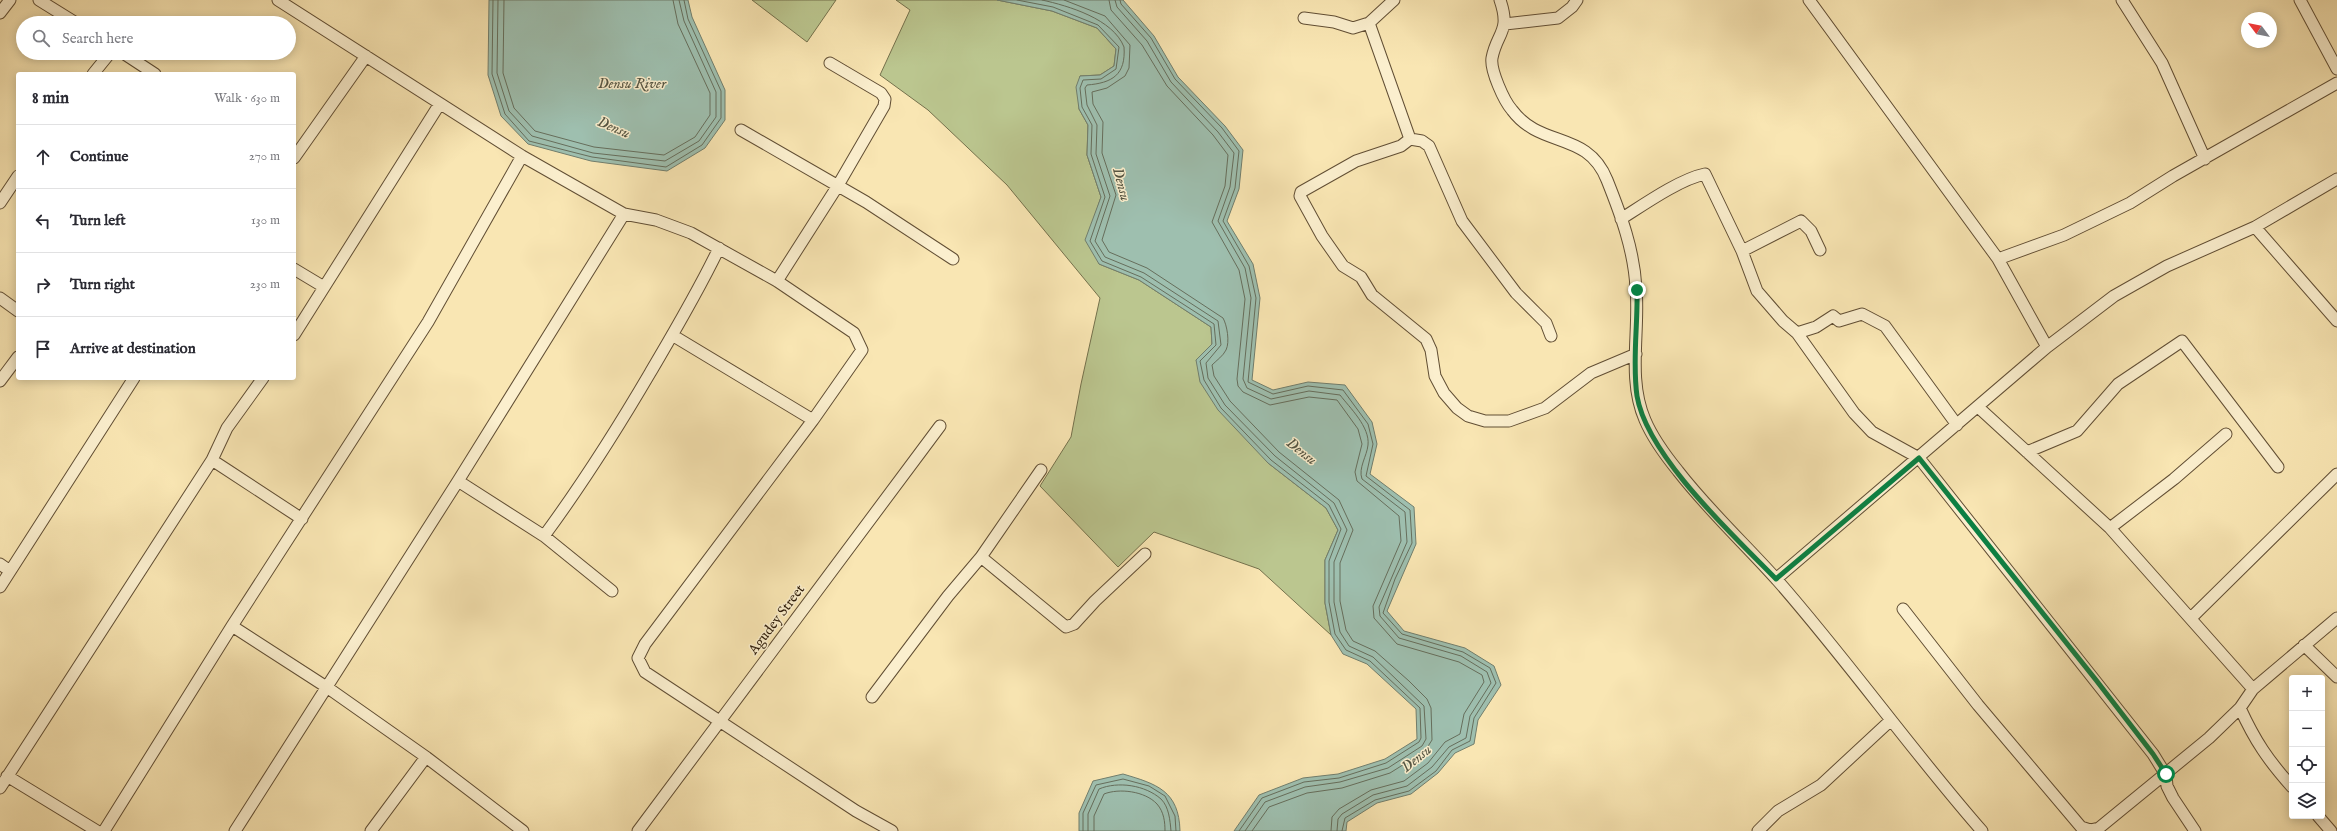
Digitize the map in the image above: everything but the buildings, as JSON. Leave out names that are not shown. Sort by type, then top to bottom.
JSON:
[{"type":"street","points":[[0,13],[10,0]]},
{"type":"street","points":[[39,0],[65,16]]},
{"type":"street","points":[[278,0],[439,105],[522,156],[624,214],[656,220],[691,233],[777,281],[854,333],[862,350],[813,420],[644,644],[638,658],[645,672],[856,810],[892,831]]},
{"type":"street","points":[[1304,18],[1334,22],[1353,28],[1369,23],[1394,0]]},
{"type":"street","points":[[1500,0],[1505,24],[1491,62],[1494,75],[1510,108],[1524,122],[1541,133],[1580,147],[1590,153],[1606,176],[1621,219],[1634,268],[1637,309],[1637,397],[1644,420],[1660,448],[1704,504],[1776,579],[1982,831]]},
{"type":"street","points":[[1505,24],[1558,18],[1572,7],[1577,0]]},
{"type":"street","points":[[1810,0],[1998,260],[2047,347]]},
{"type":"street","points":[[2122,0],[2162,63],[2205,159]]},
{"type":"street","points":[[2300,0],[2337,68]]},
{"type":"street","points":[[1369,23],[1410,139]]},
{"type":"street","points":[[296,154],[366,56]]},
{"type":"street","points":[[95,72],[104,60]]},
{"type":"street","points":[[134,60],[152,72]]},
{"type":"street","points":[[777,281],[837,187],[884,106],[885,99],[881,93],[830,63]]},
{"type":"street","points":[[1998,260],[2064,236],[2130,203],[2173,176],[2205,159],[2305,99],[2337,83]]},
{"type":"street","points":[[296,332],[439,105]]},
{"type":"street","points":[[741,130],[837,187],[866,202],[953,259]]},
{"type":"street","points":[[1551,336],[1546,323],[1516,293],[1462,220],[1429,146],[1422,141],[1410,139],[1401,146],[1356,161],[1309,186],[1301,192],[1300,196],[1322,236],[1343,266],[1361,277],[1372,295],[1426,339],[1431,350],[1435,376],[1444,393],[1457,408],[1468,416],[1485,421],[1509,421],[1545,408],[1591,373],[1636,354]]},
{"type":"street","points":[[104,831],[232,626],[428,322],[522,156]]},
{"type":"street","points":[[1621,219],[1678,185],[1695,176],[1704,174],[1742,251],[1757,290],[1783,320],[1797,333],[1854,413],[1872,432],[1919,458],[2153,754],[2166,774],[2167,786],[2173,798],[2195,831]]},
{"type":"street","points":[[0,202],[16,179]]},
{"type":"street","points":[[1776,579],[2047,347],[2120,292],[2167,266],[2255,227],[2337,179]]},
{"type":"street","points":[[235,831],[328,688],[458,482],[624,214]]},
{"type":"street","points":[[1742,251],[1801,221],[1811,231],[1820,250]]},
{"type":"street","points":[[2255,227],[2337,320]]},
{"type":"street","points":[[544,536],[582,484],[698,292],[719,248]]},
{"type":"street","points":[[296,270],[324,287]]},
{"type":"street","points":[[0,298],[16,309]]},
{"type":"street","points":[[1797,333],[1816,327],[1833,316],[1839,320],[1862,314],[1885,326],[1957,425]]},
{"type":"street","points":[[672,335],[813,420]]},
{"type":"street","points":[[2026,452],[2077,431],[2118,384],[2182,340],[2278,467]]},
{"type":"street","points":[[0,382],[16,360]]},
{"type":"street","points":[[0,587],[133,380]]},
{"type":"street","points":[[0,788],[212,460],[227,428],[263,380]]},
{"type":"street","points":[[1978,407],[2110,528],[2253,689]]},
{"type":"street","name":"Agudey Street","points":[[638,831],[718,721],[940,426]]},
{"type":"street","points":[[2110,528],[2174,479],[2226,434]]},
{"type":"street","points":[[212,460],[302,519]]},
{"type":"street","points":[[872,697],[948,596],[981,557],[1041,470]]},
{"type":"street","points":[[2191,618],[2337,474]]},
{"type":"street","points":[[458,482],[544,536],[612,591]]},
{"type":"street","points":[[981,557],[1066,627],[1074,624],[1095,601],[1146,554]]},
{"type":"street","points":[[0,564],[10,571]]},
{"type":"street","points":[[1902,609],[1991,721],[2081,826],[2090,830],[2099,828],[2209,738],[2240,708],[2253,689],[2337,618]]},
{"type":"street","points":[[232,626],[328,688],[426,757],[523,831]]},
{"type":"street","points":[[2304,645],[2337,677]]},
{"type":"street","points":[[2240,708],[2261,750],[2289,784]]},
{"type":"street","points":[[1758,831],[1778,811],[1821,785],[1891,720]]},
{"type":"street","points":[[371,831],[426,757]]},
{"type":"street","points":[[7,776],[97,831]]},
{"type":"street","points":[[2321,819],[2331,831]]},
{"type":"green space","points":[[752,0],[836,0],[807,42]]},
{"type":"green space","points":[[896,0],[997,0],[1052,11],[1097,28],[1116,49],[1114,66],[1100,75],[1080,76],[1079,109],[1088,125],[1087,155],[1101,197],[1095,215],[1099,264],[1139,280],[1211,327],[1212,344],[1196,360],[1268,463],[1326,508],[1338,530],[1325,560],[1325,603],[1331,635],[1259,569],[1154,532],[1118,567],[1040,486],[1071,437],[1100,298],[1007,185],[928,110],[880,75],[910,10]]},
{"type":"water","name":"Densu River","points":[[489,0],[688,0],[692,17],[725,90],[725,120],[705,148],[667,171],[591,161],[528,144],[501,116],[488,75]]},
{"type":"water","name":"Densu","points":[[997,0],[1123,0],[1154,36],[1178,77],[1225,126],[1243,150],[1239,189],[1227,221],[1253,264],[1260,298],[1252,380],[1273,390],[1308,382],[1345,385],[1372,422],[1377,444],[1370,474],[1414,507],[1416,544],[1387,611],[1404,631],[1465,648],[1494,666],[1501,685],[1478,720],[1474,744],[1455,753],[1438,773],[1411,794],[1377,803],[1347,822],[1346,831],[1234,831],[1259,795],[1303,778],[1338,774],[1385,759],[1417,739],[1416,709],[1367,664],[1343,654],[1331,635],[1325,603],[1325,560],[1338,530],[1326,508],[1268,463],[1218,410],[1200,382],[1196,360],[1212,344],[1211,327],[1139,280],[1099,264],[1085,240],[1101,197],[1087,155],[1088,125],[1079,109],[1076,87],[1080,76],[1100,75],[1114,66],[1116,49],[1097,28],[1052,11]]},
{"type":"water","points":[[1123,774],[1156,786],[1164,791],[1170,798],[1179,817],[1180,831],[1079,831],[1079,813],[1093,781]]},
{"type":"route","points":[[1637,290],[1637,397],[1644,420],[1660,448],[1704,504],[1776,579],[1919,458],[2096,680],[2153,754],[2166,774]]}]
